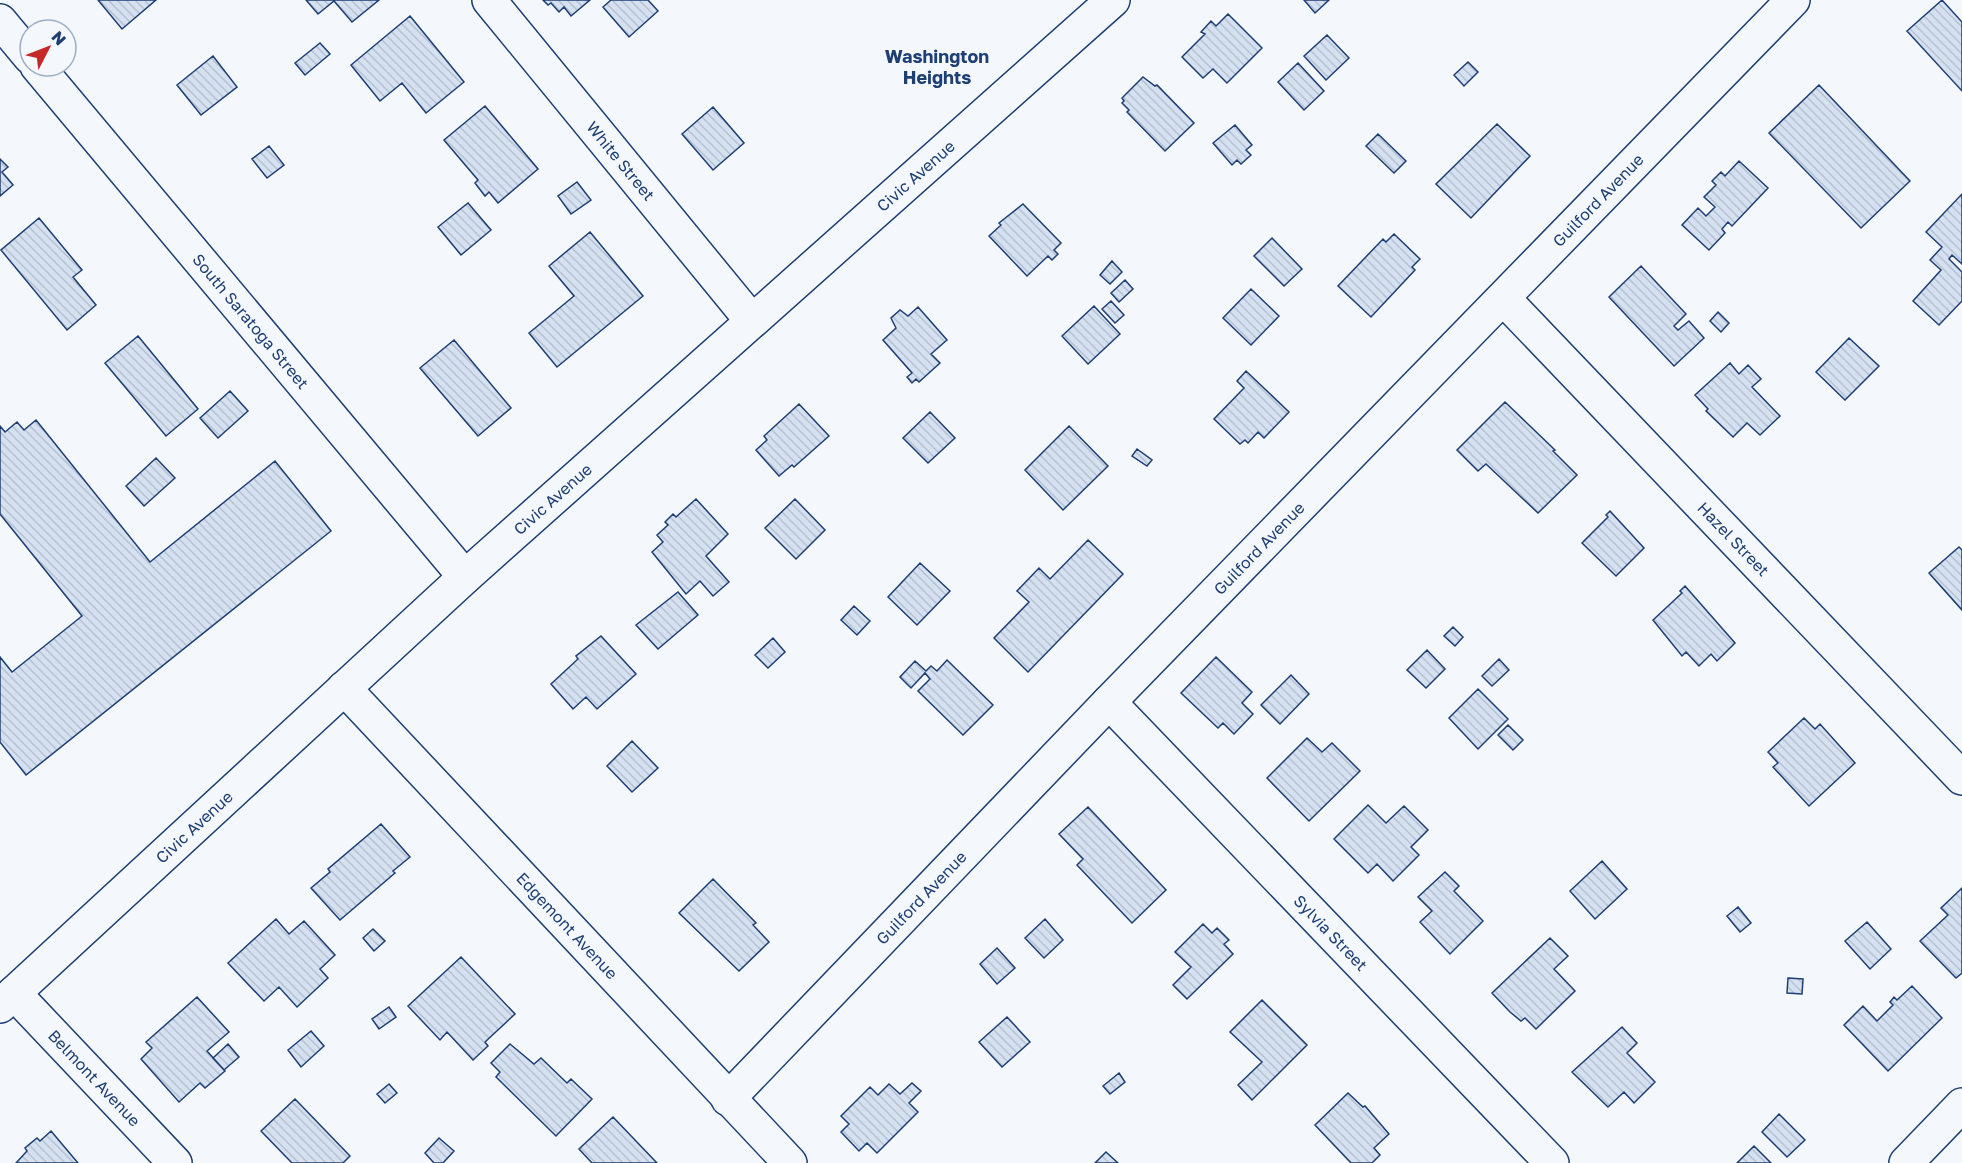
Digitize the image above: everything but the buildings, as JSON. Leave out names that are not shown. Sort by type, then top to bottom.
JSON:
[{"type":"street","name":"White Street","points":[[489,0],[752,321]]},
{"type":"street","name":"Civic Avenue","points":[[7,999],[465,577],[1113,0]]},
{"type":"street","name":"Guilford Avenue","points":[[728,1099],[1109,702],[1504,299],[1792,0]]},
{"type":"street","points":[[0,21],[18,43]]},
{"type":"street","name":"South Saratoga Street","points":[[47,78],[465,577]]},
{"type":"street","name":"Hazel Street","points":[[1504,299],[1962,778]]},
{"type":"street","name":"Edgemont Avenue","points":[[344,688],[790,1163]]},
{"type":"street","name":"Sylvia Street","points":[[1109,702],[1552,1163]]},
{"type":"street","name":"Belmont Avenue","points":[[7,999],[175,1163]]},
{"type":"street","points":[[1906,1163],[1962,1105]]},
{"type":"district","name":"Washington Heights","points":[[937,67]]}]
